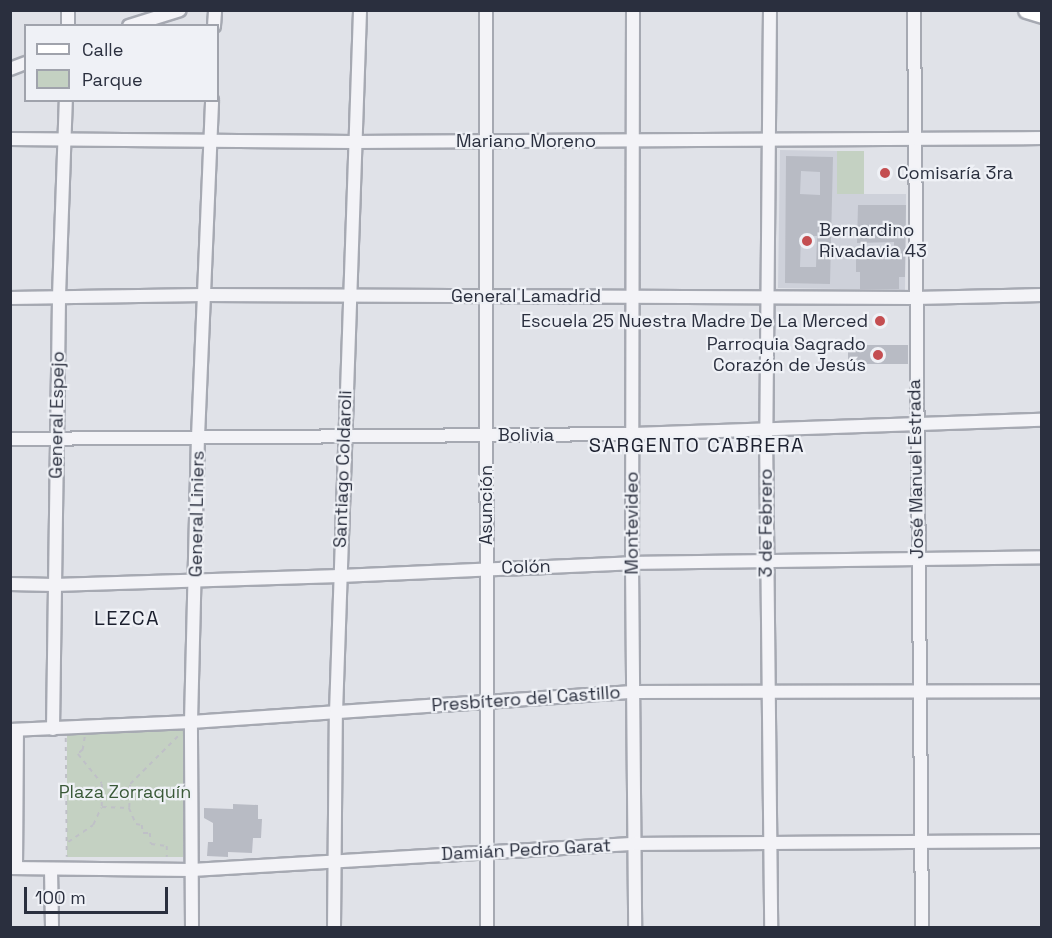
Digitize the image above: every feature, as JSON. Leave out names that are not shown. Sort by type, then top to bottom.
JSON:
[{"type":"main road","points":[[1026,10],[1041,15]]},
{"type":"street","points":[[135,24],[180,10]]},
{"type":"street","name":"Santiago Coldaroli","points":[[334,927],[336,713],[353,142],[360,10]]},
{"type":"street","name":"Asunción","points":[[486,10],[487,568],[485,702],[488,927]]},
{"type":"street","name":"Montevideo","points":[[633,10],[635,140],[632,563],[635,927]]},
{"type":"street","name":"3 de Febrero","points":[[770,10],[766,430],[771,927]]},
{"type":"street","name":"José Manuel Estrada","points":[[914,10],[914,298],[922,927]]},
{"type":"street","name":"General Espejo","points":[[52,729],[59,296],[66,102]]},
{"type":"street","name":"General Liniers","points":[[192,927],[191,722],[198,436],[212,102]]},
{"type":"street","name":"Mariano Moreno","points":[[10,139],[353,142],[1041,138]]},
{"type":"street","name":"General Lamadrid","points":[[10,298],[204,295],[914,298],[1041,295]]},
{"type":"street","name":"Bolivia","points":[[10,439],[632,434],[1041,420]]},
{"type":"street","name":"Colón","points":[[10,584],[54,585],[340,576],[632,563],[1041,557]]},
{"type":"street","name":"Presbítero del Castillo","points":[[14,730],[191,722],[633,692],[1041,691]]},
{"type":"street","points":[[13,868],[14,730]]},
{"type":"street","name":"Damián Pedro Garat","points":[[13,868],[192,870],[635,844],[1041,841]]},
{"type":"street","points":[[51,869],[52,927]]},
{"type":"path","points":[[167,870],[166,846],[151,844],[150,833],[143,833],[142,825],[136,824],[129,808],[130,784],[191,722]]},
{"type":"path","points":[[67,842],[93,825],[102,807],[102,784],[78,754],[85,743],[86,728]]},
{"type":"path","points":[[66,729],[67,869]]},
{"type":"path","points":[[102,807],[129,808]]},
{"type":"shaded area","points":[[780,150],[837,151],[837,194],[906,194],[905,290],[778,288]]},
{"type":"green space","points":[[837,151],[864,151],[864,194],[837,194]]},
{"type":"green space","name":"Plaza Zorraquín","points":[[67,726],[183,726],[183,857],[67,857]]},
{"type":"building","name":"Bernardino Rivadavia 43","points":[[786,156],[833,157],[830,284],[785,283]],"holes":[[[801,171],[820,172],[820,195],[800,194]],[[801,236],[817,236],[816,267],[800,267]]]},
{"type":"building","points":[[858,205],[906,205],[905,277],[899,277],[899,289],[860,289],[860,272],[856,272],[856,259],[894,259],[894,242],[857,243]]},
{"type":"building","name":"Parroquia Sagrado Corazón de Jesús","points":[[848,345],[908,345],[908,364],[848,364]]},
{"type":"building","points":[[233,804],[258,805],[258,819],[262,819],[261,838],[253,838],[252,853],[228,852],[228,857],[207,856],[208,842],[213,842],[213,823],[204,818],[204,808],[233,809]]},
{"type":"place","name":"Comisaría 3ra","points":[[885,173]]},
{"type":"place","name":"Bernardino Rivadavia 43","points":[[807,241]]},
{"type":"place","name":"Escuela 25 Nuestra Madre De La Merced","points":[[880,321]]},
{"type":"place","name":"Parroquia Sagrado Corazón de Jesús","points":[[878,355]]},
{"type":"district","name":"SARGENTO CABRERA","points":[[697,445]]},
{"type":"district","name":"LEZCA","points":[[127,618]]}]
